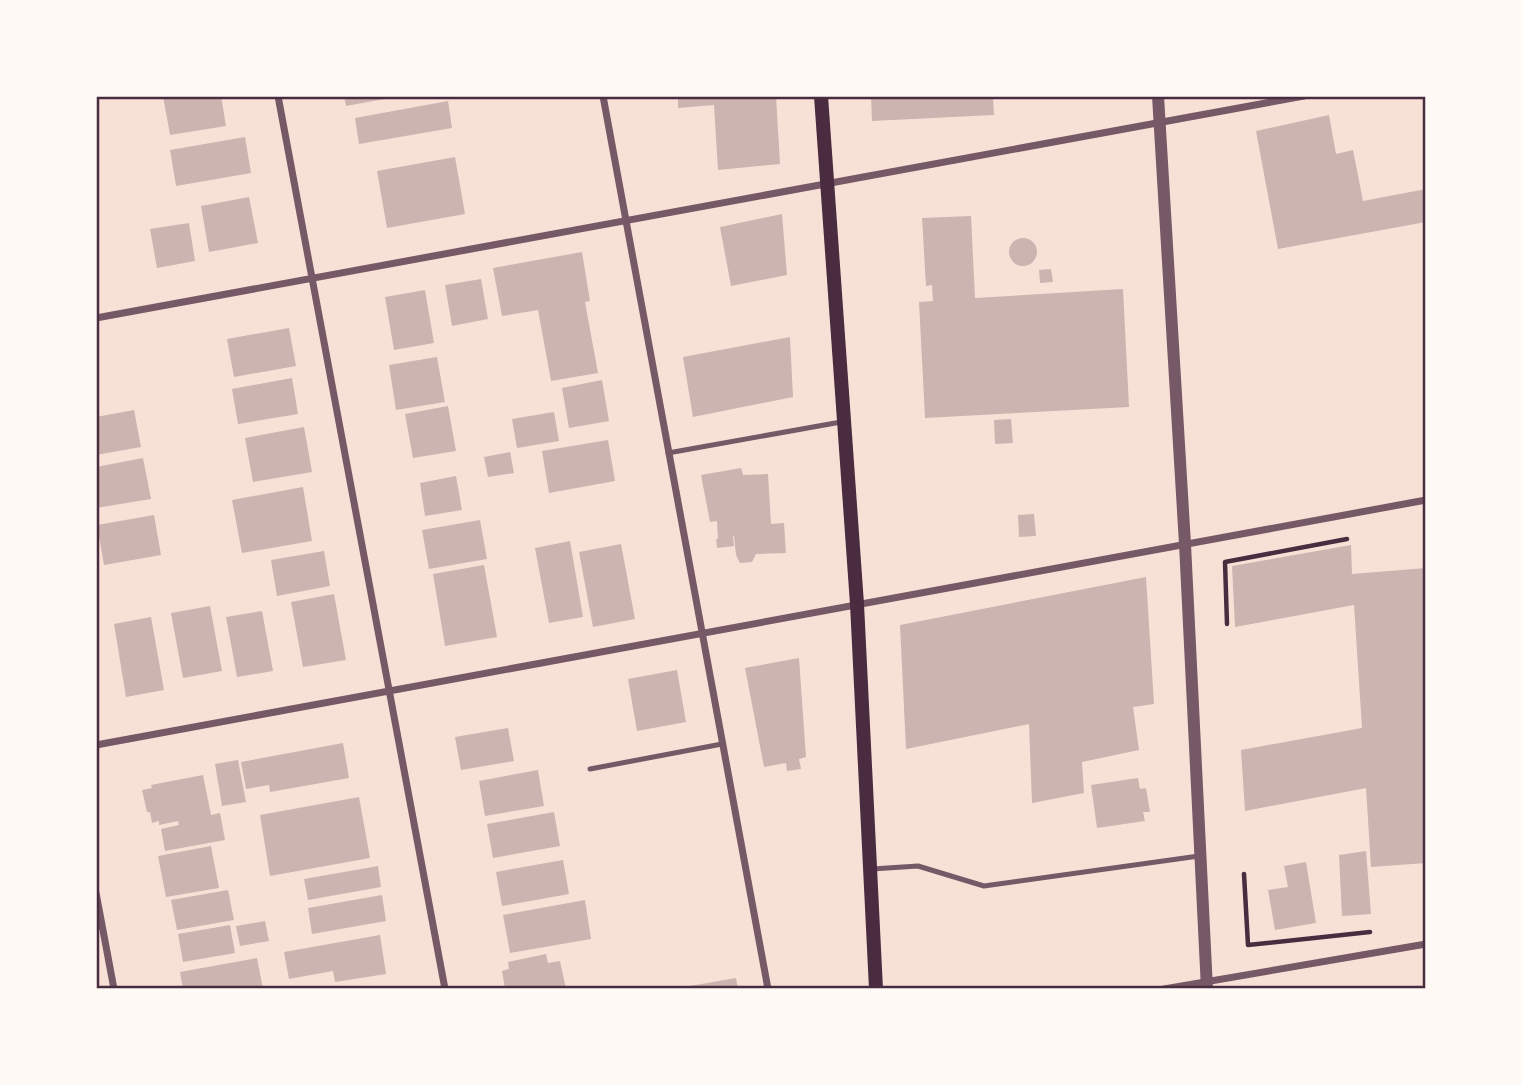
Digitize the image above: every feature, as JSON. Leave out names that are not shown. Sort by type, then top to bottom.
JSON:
[{"type":"main road","points":[[821,96],[857,604],[876,989]]},
{"type":"street","points":[[278,96],[445,989]]},
{"type":"street","points":[[603,96],[768,989]]},
{"type":"street","points":[[1158,96],[1185,544],[1207,985]]},
{"type":"street","points":[[96,318],[1304,96]]},
{"type":"street","points":[[96,745],[1426,500]]},
{"type":"street","points":[[96,893],[114,989]]},
{"type":"street","points":[[1164,989],[1207,985],[1426,944]]},
{"type":"lane","points":[[668,453],[844,422]]},
{"type":"lane","points":[[590,769],[722,744]]},
{"type":"lane","points":[[870,869],[918,866],[984,886],[1199,856]]},
{"type":"path","points":[[1227,624],[1225,562],[1347,538]]},
{"type":"path","points":[[1244,874],[1248,945],[1370,932]]},
{"type":"building","points":[[163,96],[221,96],[226,126],[170,135]]},
{"type":"building","points":[[344,96],[390,96],[390,98],[346,106]]},
{"type":"building","points":[[678,96],[776,96],[780,164],[718,170],[714,105],[678,108]]},
{"type":"building","points":[[871,96],[993,96],[994,115],[872,121]]},
{"type":"building","points":[[448,101],[452,128],[359,144],[355,118]]},
{"type":"building","points":[[1329,115],[1336,154],[1353,150],[1363,201],[1426,189],[1426,222],[1278,249],[1256,131]]},
{"type":"building","points":[[245,137],[251,173],[176,186],[170,150]]},
{"type":"building","points":[[455,157],[465,214],[387,228],[377,171]]},
{"type":"building","points":[[249,197],[258,243],[209,252],[201,206]]},
{"type":"building","points":[[782,214],[787,275],[731,286],[720,227]]},
{"type":"building","points":[[971,216],[975,298],[1123,289],[1129,407],[925,418],[919,302],[933,301],[932,285],[926,286],[922,218]]},
{"type":"building","points":[[189,223],[195,261],[157,268],[150,229]]},
{"type":"building","points":[[1023,238],[1033,242],[1037,252],[1033,262],[1023,266],[1013,262],[1009,252],[1013,242]]},
{"type":"building","points":[[582,252],[590,301],[585,302],[598,373],[551,381],[538,310],[502,316],[493,268]]},
{"type":"building","points":[[1051,269],[1053,282],[1040,283],[1039,270]]},
{"type":"building","points":[[481,279],[488,319],[452,326],[445,285]]},
{"type":"building","points":[[425,290],[434,343],[394,350],[385,297]]},
{"type":"building","points":[[289,328],[296,366],[234,377],[227,339]]},
{"type":"building","points":[[790,337],[793,397],[693,417],[683,357]]},
{"type":"building","points":[[437,357],[445,402],[396,410],[389,365]]},
{"type":"building","points":[[292,378],[298,414],[238,424],[232,389]]},
{"type":"building","points":[[602,380],[609,421],[569,428],[562,388]]},
{"type":"building","points":[[448,406],[456,451],[413,458],[405,414]]},
{"type":"building","points":[[134,410],[141,447],[96,455],[96,417]]},
{"type":"building","points":[[554,412],[559,441],[517,448],[512,419]]},
{"type":"building","points":[[1011,419],[1013,443],[995,444],[994,420]]},
{"type":"building","points":[[304,427],[312,472],[253,482],[245,438]]},
{"type":"building","points":[[608,440],[615,481],[549,493],[542,451]]},
{"type":"building","points":[[510,452],[514,473],[488,477],[484,457]]},
{"type":"building","points":[[143,458],[151,499],[96,508],[96,467]]},
{"type":"building","points":[[741,468],[743,475],[768,474],[771,524],[784,523],[786,553],[756,554],[752,562],[740,563],[736,555],[734,536],[734,546],[717,548],[717,521],[710,522],[701,475]]},
{"type":"building","points":[[456,476],[462,510],[425,516],[420,483]]},
{"type":"building","points":[[303,487],[312,541],[242,553],[232,500]]},
{"type":"building","points":[[1034,514],[1036,536],[1019,537],[1018,515]]},
{"type":"building","points":[[154,515],[161,555],[104,565],[97,525]]},
{"type":"building","points":[[480,520],[487,559],[429,569],[422,530]]},
{"type":"building","points":[[570,541],[583,617],[549,623],[535,548]]},
{"type":"building","points":[[621,544],[635,619],[593,627],[579,552]]},
{"type":"building","points":[[1351,545],[1352,574],[1426,568],[1426,863],[1371,867],[1366,788],[1245,811],[1241,750],[1362,728],[1354,605],[1235,627],[1232,566]]},
{"type":"building","points":[[324,551],[330,586],[277,596],[271,560]]},
{"type":"building","points":[[484,565],[497,637],[445,646],[433,574]]},
{"type":"building","points":[[1146,577],[1154,704],[1133,707],[1139,750],[1082,762],[1084,793],[1032,803],[1029,724],[906,749],[900,625]]},
{"type":"building","points":[[334,594],[346,660],[303,667],[291,602]]},
{"type":"building","points":[[210,606],[222,671],[183,678],[171,613]]},
{"type":"building","points":[[262,611],[273,671],[237,677],[226,617]]},
{"type":"building","points":[[151,617],[164,690],[126,697],[114,624]]},
{"type":"building","points":[[799,658],[806,757],[799,759],[801,769],[787,771],[786,763],[764,767],[745,668]]},
{"type":"building","points":[[677,670],[686,722],[637,731],[628,679]]},
{"type":"building","points":[[508,728],[514,761],[461,770],[455,737]]},
{"type":"building","points":[[343,743],[349,778],[270,792],[269,785],[246,789],[241,762]]},
{"type":"building","points":[[238,760],[246,802],[222,806],[215,764]]},
{"type":"building","points":[[538,770],[544,806],[485,816],[479,781]]},
{"type":"building","points":[[203,775],[211,815],[220,813],[225,840],[165,851],[161,829],[179,825],[178,821],[159,825],[159,821],[152,823],[142,790],[152,788],[151,785]]},
{"type":"building","points":[[1138,778],[1140,789],[1146,788],[1150,812],[1143,812],[1145,821],[1097,828],[1091,785]]},
{"type":"building","points":[[359,797],[370,858],[270,876],[260,815]]},
{"type":"building","points":[[554,812],[560,846],[493,858],[487,824]]},
{"type":"building","points":[[211,846],[219,888],[166,897],[158,856]]},
{"type":"building","points":[[1366,851],[1371,914],[1342,916],[1339,855]]},
{"type":"building","points":[[563,860],[569,894],[502,906],[496,872]]},
{"type":"building","points":[[1306,862],[1316,923],[1275,930],[1268,890],[1288,887],[1284,866]]},
{"type":"building","points":[[378,866],[381,887],[308,900],[304,879]]},
{"type":"building","points":[[228,890],[234,920],[177,930],[171,900]]},
{"type":"building","points":[[382,895],[386,921],[312,934],[308,908]]},
{"type":"building","points":[[585,900],[591,939],[510,953],[503,915]]},
{"type":"building","points":[[265,921],[269,941],[240,946],[236,926]]},
{"type":"building","points":[[230,925],[235,953],[183,962],[178,934]]},
{"type":"building","points":[[380,935],[386,974],[335,982],[333,971],[289,979],[284,952]]},
{"type":"building","points":[[546,954],[548,963],[560,961],[566,989],[505,989],[502,971],[509,969],[508,962]]},
{"type":"building","points":[[257,958],[263,989],[183,989],[180,972]]},
{"type":"building","points":[[736,978],[738,989],[684,989],[684,987]]}]
